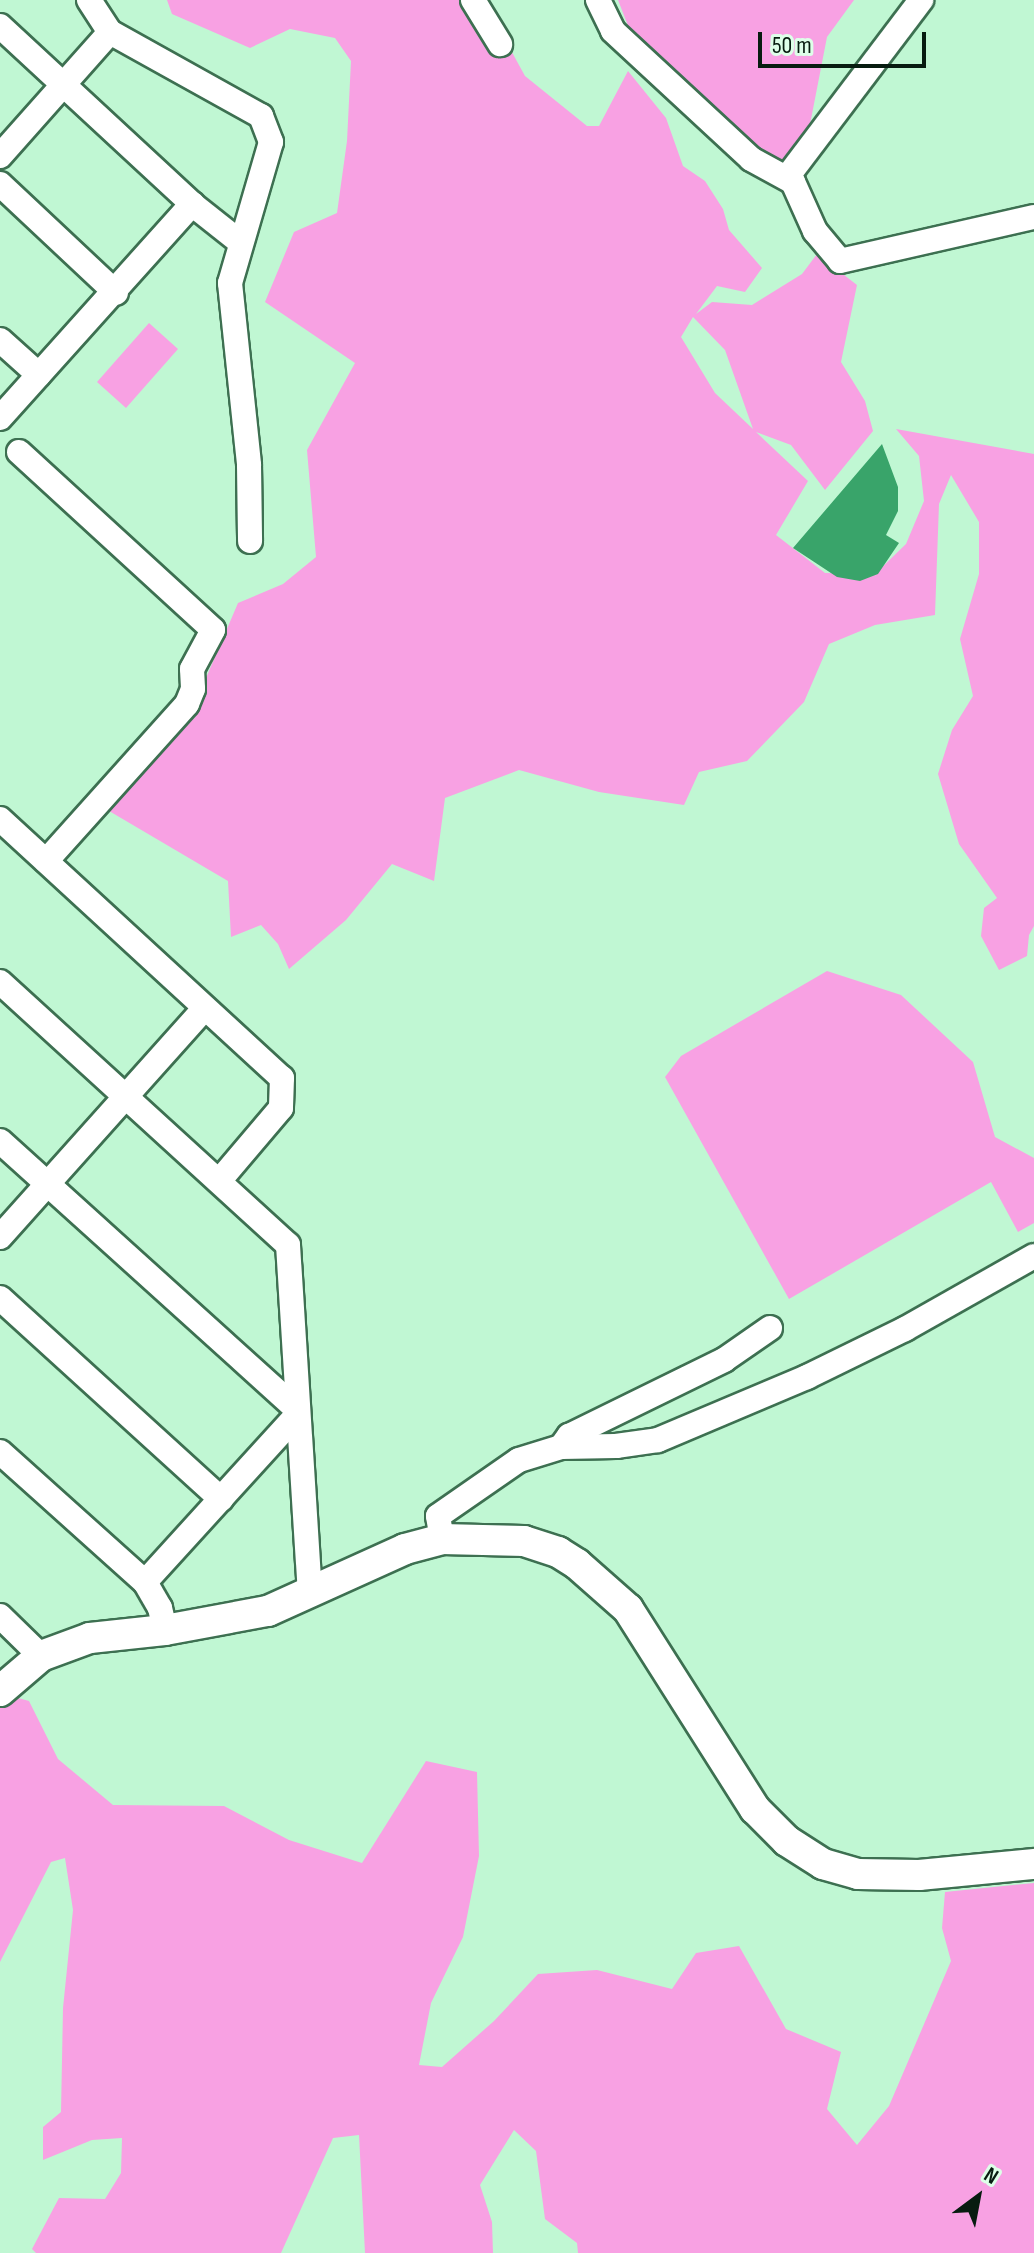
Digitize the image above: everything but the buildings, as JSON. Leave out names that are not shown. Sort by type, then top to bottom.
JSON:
[{"type":"street","points":[[89,0],[110,32],[261,116],[271,142],[230,283],[249,465],[250,541]]},
{"type":"street","points":[[473,0],[500,44]]},
{"type":"street","points":[[598,0],[613,31],[670,85],[751,159],[788,176],[815,231],[840,261],[1034,217]]},
{"type":"street","points":[[788,176],[921,0]]},
{"type":"street","points":[[0,26],[192,204],[240,242]]},
{"type":"street","points":[[0,156],[110,32]]},
{"type":"street","points":[[0,184],[116,293]]},
{"type":"street","points":[[0,418],[116,293],[192,204]]},
{"type":"street","points":[[0,340],[39,375]]},
{"type":"street","points":[[19,452],[213,630],[192,669],[193,689],[187,704],[46,861]]},
{"type":"street","points":[[0,819],[282,1078],[281,1108],[219,1181]]},
{"type":"street","points":[[0,982],[288,1245],[310,1592]]},
{"type":"street","points":[[0,1237],[205,1008]]},
{"type":"street","points":[[0,1141],[297,1412]]},
{"type":"street","points":[[442,1539],[438,1516],[519,1460],[561,1447],[616,1446],[658,1440],[807,1377],[919,1322],[1034,1256]]},
{"type":"street","points":[[0,1298],[221,1499]]},
{"type":"street","points":[[561,1447],[569,1436],[724,1360],[770,1328]]},
{"type":"street","points":[[145,1582],[297,1412]]},
{"type":"street","points":[[0,1452],[145,1582],[160,1608],[165,1630]]},
{"type":"street","points":[[0,1691],[41,1656],[90,1638],[165,1630],[268,1611],[405,1549],[442,1539],[524,1541],[558,1552],[577,1564],[628,1609],[755,1809],[787,1841],[823,1864],[858,1874],[919,1875],[1034,1864]]},
{"type":"street","points":[[0,1616],[41,1656]]},
{"type":"shaded area","points":[[167,0],[465,0],[502,34],[525,76],[587,126],[599,126],[628,71],[666,118],[683,166],[705,181],[723,209],[729,230],[762,268],[745,292],[717,286],[696,314],[712,302],[752,305],[802,274],[817,254],[857,285],[841,362],[865,401],[873,431],[825,490],[791,445],[756,432],[808,481],[776,535],[825,573],[875,574],[906,544],[924,501],[919,456],[896,429],[1034,454],[1034,926],[1029,935],[1027,956],[999,970],[981,936],[984,908],[997,898],[959,844],[938,774],[952,730],[973,696],[960,639],[979,574],[979,522],[951,475],[939,504],[935,615],[875,625],[829,644],[804,702],[747,761],[699,772],[684,805],[599,792],[519,770],[445,798],[434,881],[392,864],[346,920],[289,969],[278,944],[261,925],[231,937],[228,881],[104,808],[188,715],[194,719],[207,693],[206,678],[238,603],[283,584],[316,557],[307,450],[355,363],[265,302],[294,232],[337,213],[347,141],[351,61],[335,38],[290,29],[250,48],[172,14]],"holes":[[[693,317],[725,350],[753,429],[715,393],[681,337]]]},
{"type":"shaded area","points":[[618,0],[854,0],[827,37],[806,145],[783,166],[737,139],[632,36]]},
{"type":"shaded area","points":[[149,323],[178,349],[126,408],[97,382]]},
{"type":"shaded area","points":[[882,444],[898,487],[898,511],[886,535],[899,543],[878,574],[860,581],[837,577],[793,548]]},
{"type":"shaded area","points":[[827,971],[901,995],[973,1062],[995,1137],[1034,1158],[1034,1223],[1018,1232],[991,1182],[789,1299],[665,1077],[681,1056]]},
{"type":"shaded area","points":[[0,1693],[29,1701],[58,1759],[113,1805],[224,1806],[289,1840],[362,1863],[426,1761],[477,1772],[479,1856],[463,1937],[431,2003],[419,2065],[442,2067],[494,2021],[538,1974],[597,1970],[672,1989],[696,1953],[739,1946],[786,2029],[841,2052],[827,2109],[857,2145],[889,2106],[951,1961],[942,1928],[945,1892],[1034,1883],[1034,2253],[578,2253],[577,2243],[545,2219],[536,2151],[514,2130],[480,2185],[492,2222],[493,2253],[365,2253],[359,2135],[333,2138],[281,2253],[36,2253],[32,2249],[59,2198],[105,2199],[121,2173],[122,2138],[92,2140],[43,2160],[43,2127],[61,2112],[63,2008],[73,1910],[65,1858],[51,1862],[0,1962]]}]
